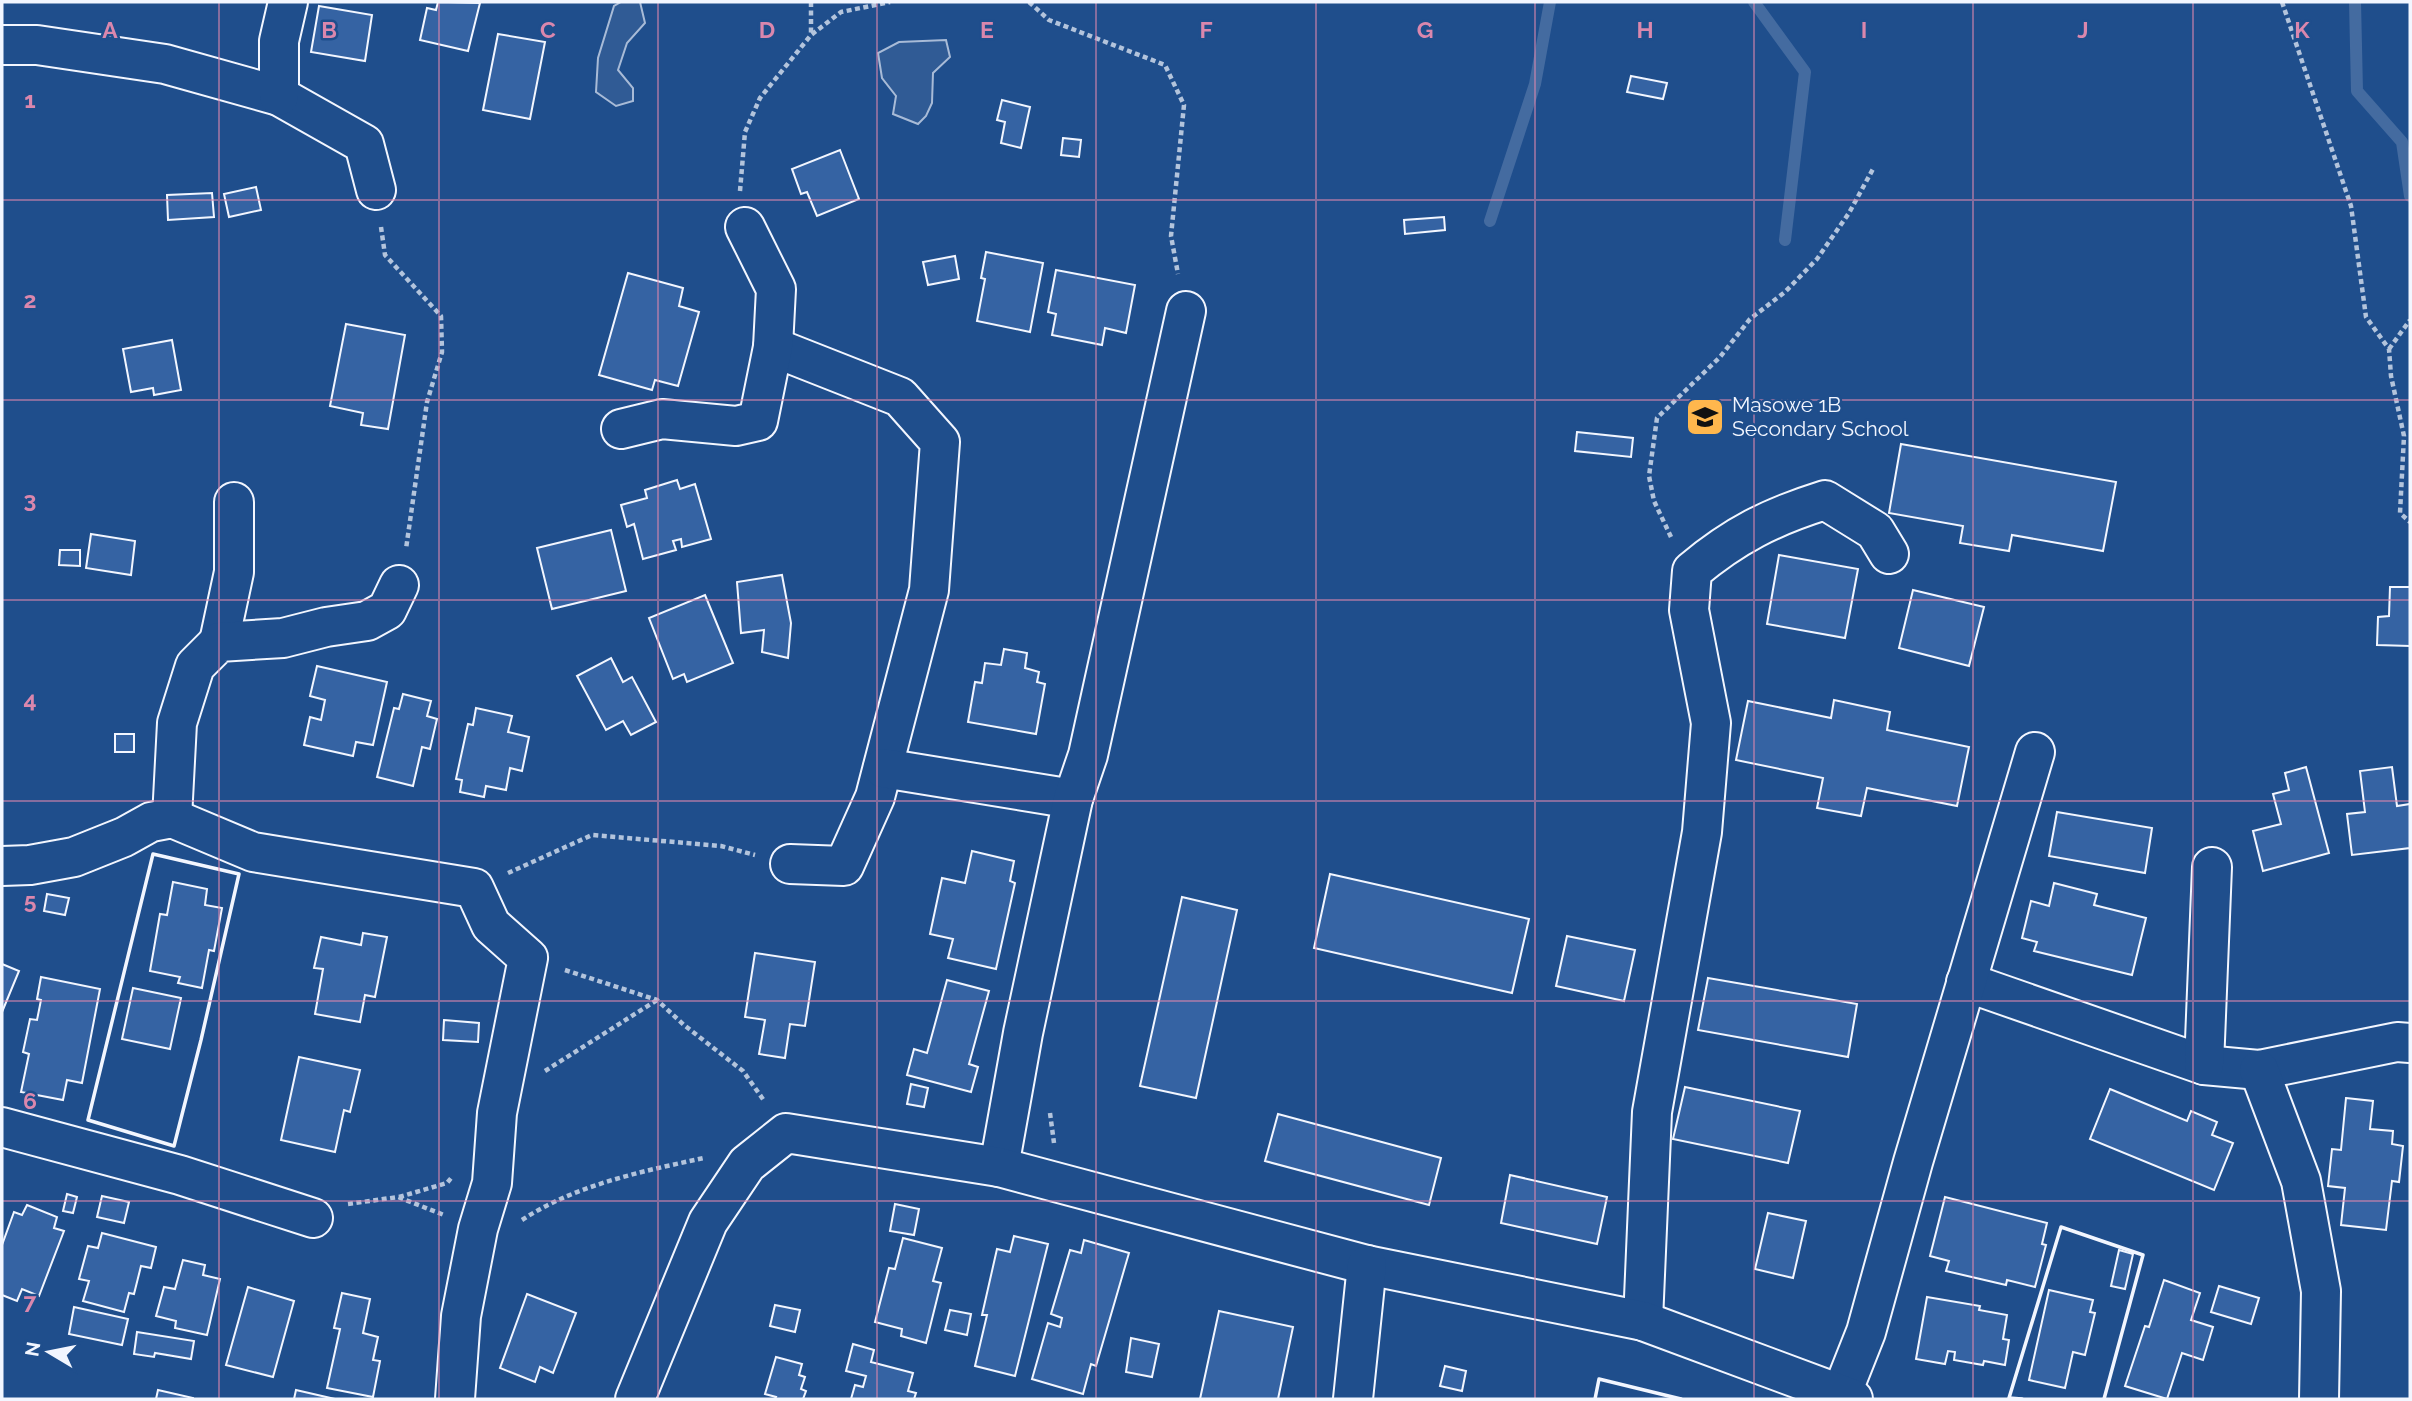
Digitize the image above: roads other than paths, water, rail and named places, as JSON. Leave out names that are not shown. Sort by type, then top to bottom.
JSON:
[{"type":"street","points":[[279,96],[279,41],[288,2]]},
{"type":"street","points":[[2,45],[37,45],[165,64],[279,96],[364,144],[376,190]]},
{"type":"street","points":[[621,429],[662,419],[736,426],[758,421],[773,346],[776,289],[745,227]]},
{"type":"street","points":[[999,1167],[1023,1032],[1073,799],[1087,755],[1186,311]]},
{"type":"street","points":[[773,346],[900,397],[940,443],[929,590],[875,797],[844,866],[790,864]]},
{"type":"street","points":[[1643,1321],[1652,1112],[1702,832],[1711,723],[1689,610],[1692,571],[1717,550],[1754,526],[1825,500],[1875,531],[1889,554]]},
{"type":"street","points":[[172,818],[177,723],[195,666],[219,642],[234,572],[234,502]]},
{"type":"street","points":[[219,642],[282,638],[326,627],[367,621],[387,610],[400,585]]},
{"type":"street","points":[[635,1399],[708,1222],[747,1164],[786,1133],[999,1167],[1367,1265],[1643,1321],[1847,1397],[2035,752]]},
{"type":"street","points":[[883,768],[1073,799]]},
{"type":"street","points":[[2,866],[30,865],[74,857],[124,837],[151,822],[172,818],[253,852],[474,888],[491,925],[528,958],[496,1125],[492,1183],[478,1229],[461,1316],[454,1399]]},
{"type":"street","points":[[2204,1065],[2212,866]]},
{"type":"street","points":[[1966,982],[2204,1065],[2259,1070],[2397,1042],[2410,1043]]},
{"type":"street","points":[[2259,1070],[2301,1181],[2319,1277],[2319,1399]]},
{"type":"street","points":[[2,1127],[180,1175],[313,1217]]},
{"type":"street","points":[[1353,1399],[1367,1265]]},
{"type":"waterway","points":[[1490,221],[1535,84],[1550,2]]},
{"type":"waterway","points":[[1754,2],[1805,72],[1785,240]]},
{"type":"waterway","points":[[2355,2],[2357,91],[2402,142],[2410,196]]},
{"type":"place","name":"Masowe 1B Secondary School","points":[[1705,417]]}]
